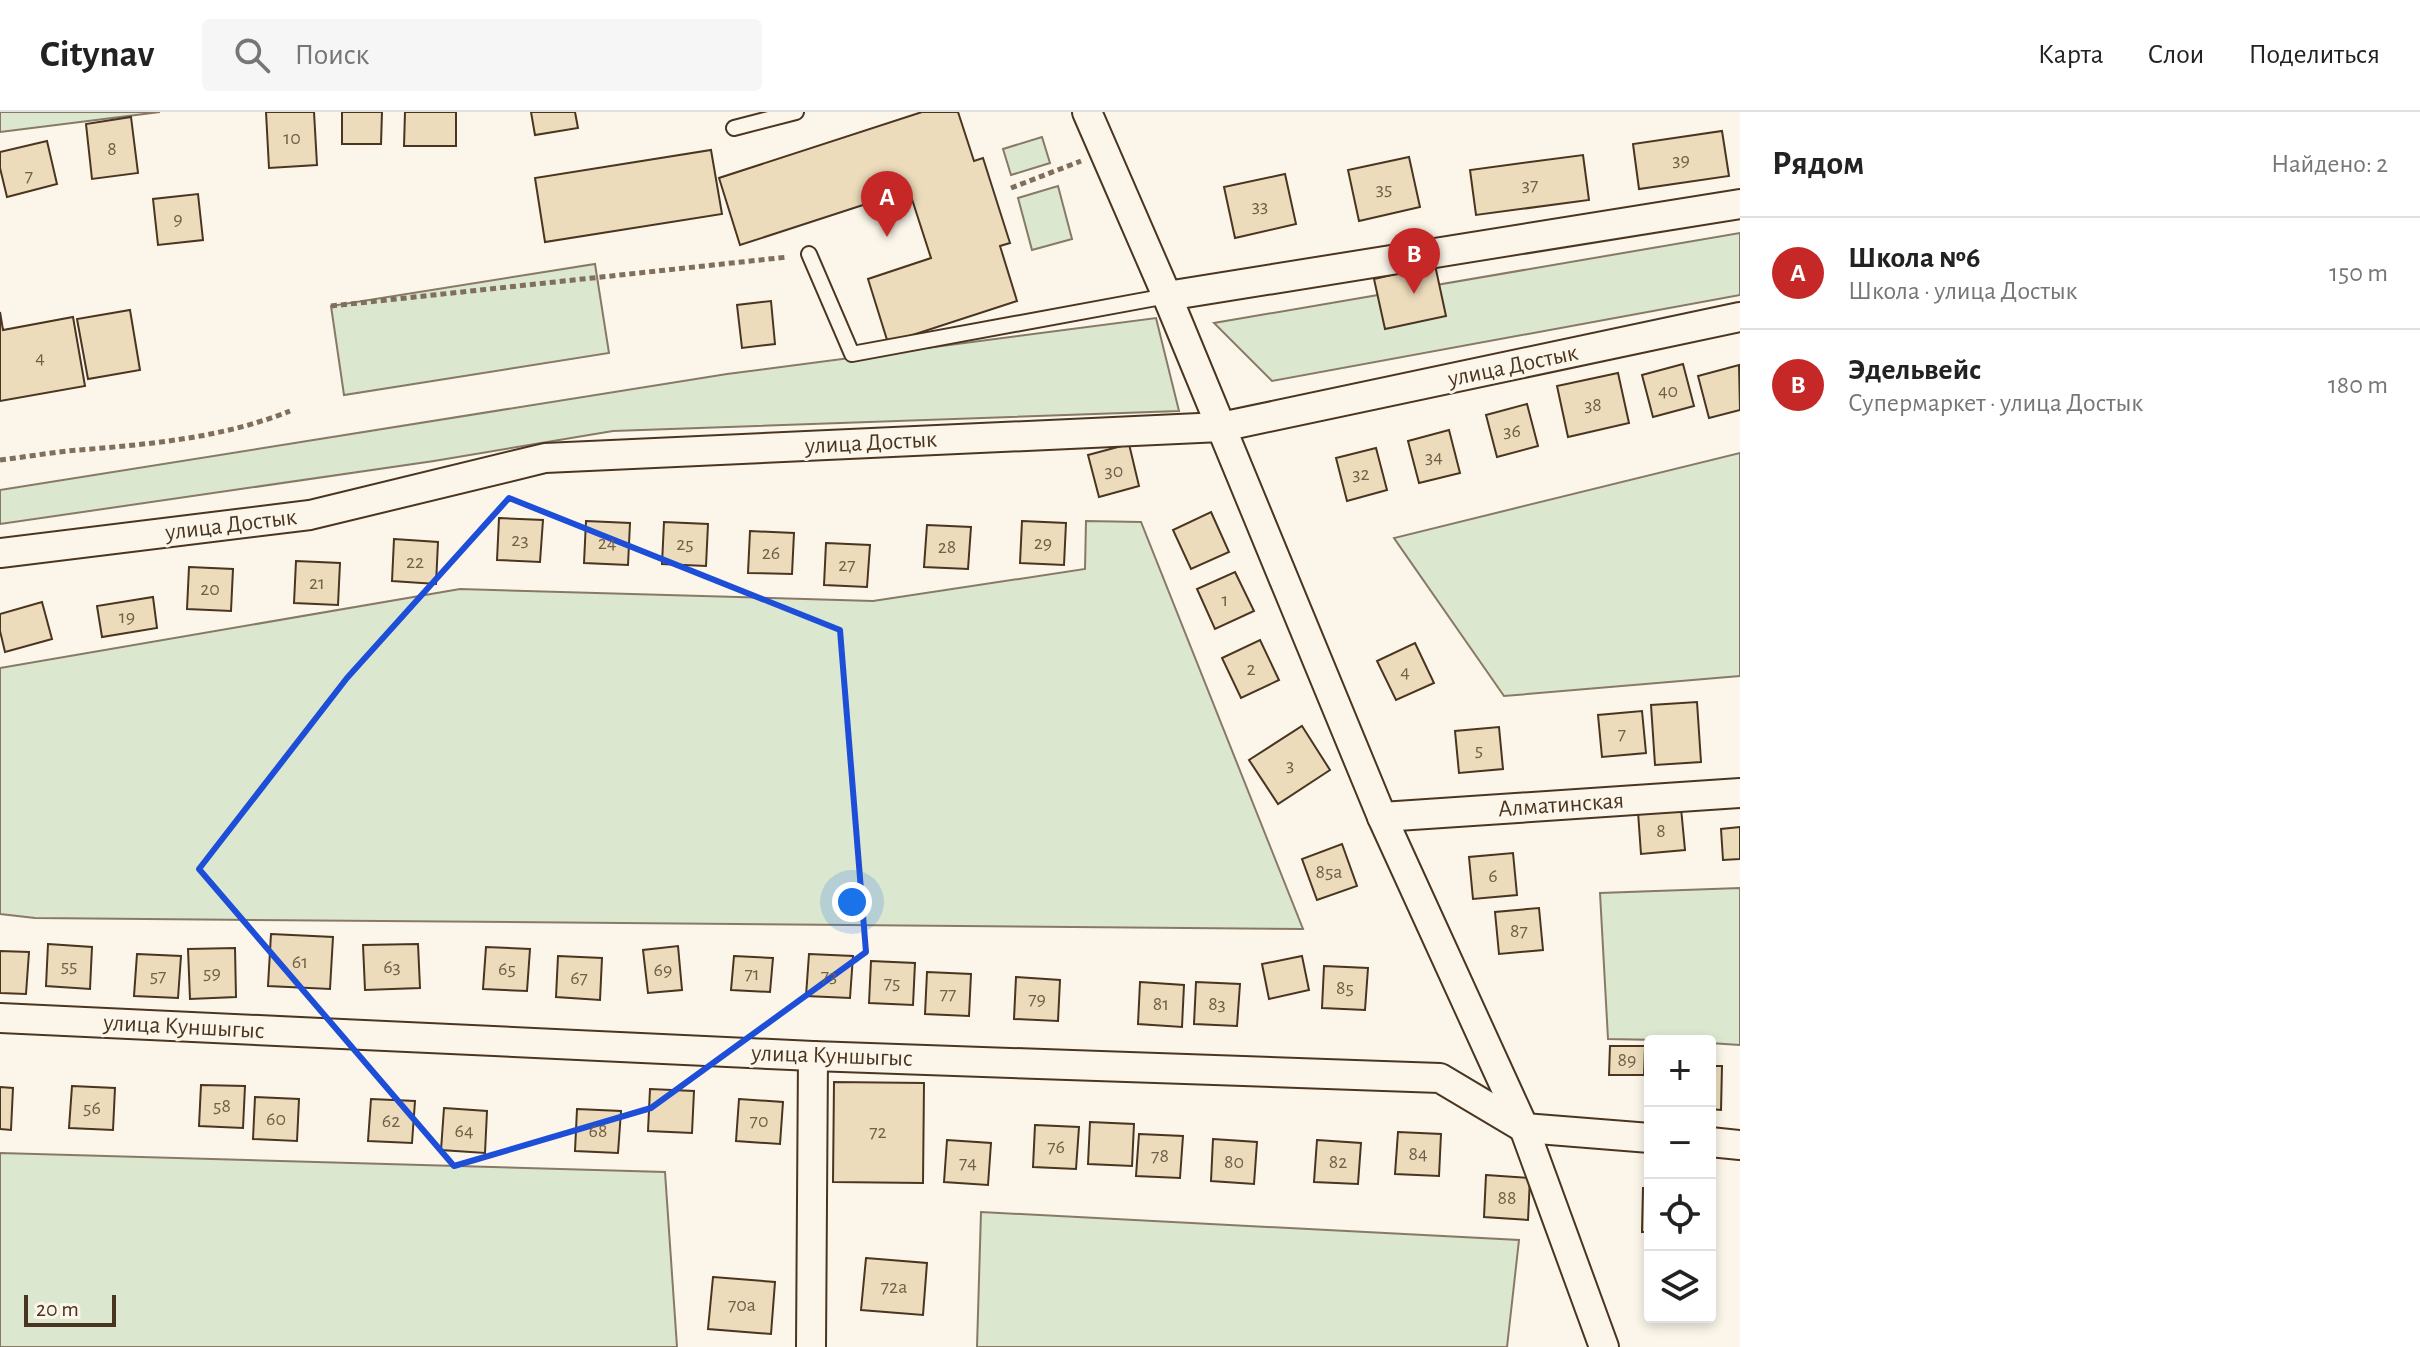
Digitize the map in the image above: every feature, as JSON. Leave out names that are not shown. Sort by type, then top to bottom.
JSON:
[{"type":"street","points":[[1087,112],[1167,296],[1382,817],[1524,1128],[1604,1347]]},
{"type":"street","points":[[1167,296],[1740,204]]},
{"type":"street","name":"улица Достык","points":[[0,553],[310,515],[545,458],[1221,427],[1740,317]]},
{"type":"street","name":"Алматинская","points":[[1382,817],[1740,793]]},
{"type":"street","name":"улица Куншыгыс","points":[[0,1018],[813,1056],[1440,1078],[1524,1128],[1644,1138]]},
{"type":"street","points":[[811,1347],[813,1056]]},
{"type":"street","points":[[1716,1143],[1740,1145]]},
{"type":"lane","points":[[734,128],[796,112]]},
{"type":"lane","points":[[809,254],[852,354],[1167,296]]},
{"type":"path","points":[[1011,188],[1104,151]]},
{"type":"path","points":[[331,306],[809,254]]},
{"type":"path","points":[[0,460],[76,450],[149,446],[232,430],[290,411]]},
{"type":"highlighted area","points":[[509,498],[840,630],[866,952],[651,1108],[454,1166],[199,869],[347,678]]},
{"type":"green space","points":[[0,112],[160,112],[0,132]]},
{"type":"green space","points":[[1042,137],[1050,163],[1011,175],[1003,149]]},
{"type":"green space","points":[[1058,186],[1072,239],[1032,250],[1018,198]]},
{"type":"green space","points":[[1740,233],[1740,295],[1272,381],[1214,323]]},
{"type":"green space","points":[[595,264],[609,353],[344,395],[331,306]]},
{"type":"green space","points":[[1156,318],[1179,411],[613,431],[434,461],[0,524],[0,490],[727,374]]},
{"type":"green space","points":[[1740,453],[1740,676],[1504,696],[1394,538]]},
{"type":"green space","points":[[1086,521],[1141,522],[1303,929],[35,918],[0,914],[0,668],[460,589],[873,601],[1085,569]]},
{"type":"green space","points":[[1740,888],[1740,1045],[1716,1043],[1716,1035],[1644,1035],[1644,1040],[1608,1039],[1600,893]]},
{"type":"green space","points":[[0,1153],[665,1172],[677,1347],[0,1347]]},
{"type":"green space","points":[[981,1212],[1519,1240],[1507,1347],[977,1347]]},
{"type":"building","points":[[266,112],[314,112],[317,165],[269,168]]},
{"type":"building","points":[[342,112],[382,112],[381,144],[342,144]]},
{"type":"building","points":[[405,112],[456,112],[456,146],[404,146]]},
{"type":"building","points":[[531,112],[575,112],[578,128],[535,135]]},
{"type":"building","points":[[922,112],[958,112],[974,161],[983,158],[1010,243],[1000,246],[1017,301],[888,343],[868,279],[931,258],[909,190],[740,245],[719,178]]},
{"type":"building","points":[[131,117],[138,173],[92,179],[86,124]]},
{"type":"building","points":[[1722,131],[1729,176],[1639,189],[1633,144]]},
{"type":"building","points":[[47,141],[57,184],[7,197],[0,168],[0,152]]},
{"type":"building","points":[[711,150],[722,214],[545,242],[535,178]]},
{"type":"building","points":[[1583,155],[1589,200],[1476,215],[1470,170]]},
{"type":"building","points":[[1409,157],[1420,207],[1359,221],[1348,170]]},
{"type":"building","points":[[1285,174],[1296,224],[1235,238],[1224,187]]},
{"type":"building","points":[[198,194],[203,240],[158,245],[153,199]]},
{"type":"building","points":[[1435,265],[1446,316],[1385,329],[1374,279]]},
{"type":"building","points":[[771,301],[775,344],[742,348],[737,305]]},
{"type":"building","points":[[130,310],[140,370],[88,379],[77,319]]},
{"type":"building","points":[[0,312],[3,330],[73,317],[85,386],[0,401]]},
{"type":"building","points":[[1683,364],[1694,406],[1653,417],[1642,375]]},
{"type":"building","points":[[1739,365],[1740,410],[1709,418],[1698,376]]},
{"type":"building","points":[[1618,373],[1629,423],[1568,437],[1557,386]]},
{"type":"building","points":[[1527,404],[1538,446],[1497,457],[1486,415]]},
{"type":"building","points":[[1449,430],[1460,473],[1419,483],[1408,441]]},
{"type":"building","points":[[1129,444],[1139,486],[1099,497],[1088,455]]},
{"type":"building","points":[[1376,448],[1387,490],[1347,501],[1336,458]]},
{"type":"building","points":[[1211,512],[1229,552],[1191,569],[1173,530]]},
{"type":"building","points":[[499,518],[543,520],[540,562],[497,560]]},
{"type":"building","points":[[586,521],[630,523],[628,565],[584,563]]},
{"type":"building","points":[[1022,521],[1066,523],[1064,565],[1020,563]]},
{"type":"building","points":[[664,522],[708,524],[706,566],[662,564]]},
{"type":"building","points":[[927,525],[971,527],[968,569],[924,567]]},
{"type":"building","points":[[750,531],[794,533],[792,574],[748,573]]},
{"type":"building","points":[[394,539],[438,542],[436,584],[392,581]]},
{"type":"building","points":[[826,543],[870,545],[867,587],[824,585]]},
{"type":"building","points":[[296,561],[340,563],[338,605],[294,603]]},
{"type":"building","points":[[189,567],[233,569],[231,611],[187,609]]},
{"type":"building","points":[[1235,572],[1254,611],[1215,629],[1197,589]]},
{"type":"building","points":[[153,597],[157,628],[102,637],[97,606]]},
{"type":"building","points":[[42,602],[52,639],[5,652],[0,614]]},
{"type":"building","points":[[1260,640],[1279,680],[1241,698],[1222,658]]},
{"type":"building","points":[[1415,643],[1434,683],[1396,700],[1377,661]]},
{"type":"building","points":[[1697,702],[1701,762],[1655,765],[1651,705]]},
{"type":"building","points":[[1642,711],[1646,753],[1602,757],[1598,715]]},
{"type":"building","points":[[1302,726],[1330,770],[1278,804],[1249,760]]},
{"type":"building","points":[[1499,727],[1503,769],[1459,773],[1455,731]]},
{"type":"building","points":[[1681,808],[1685,850],[1641,854],[1638,812]]},
{"type":"building","points":[[1740,827],[1740,859],[1723,860],[1721,829]]},
{"type":"building","points":[[1342,844],[1357,886],[1317,900],[1302,859]]},
{"type":"building","points":[[1513,853],[1517,895],[1473,899],[1469,857]]},
{"type":"building","points":[[1539,908],[1543,950],[1499,954],[1495,912]]},
{"type":"building","points":[[271,934],[333,937],[330,989],[268,986]]},
{"type":"building","points":[[48,944],[92,947],[90,989],[46,986]]},
{"type":"building","points":[[418,944],[420,988],[365,990],[363,945]]},
{"type":"building","points":[[678,946],[682,990],[648,993],[643,950]]},
{"type":"building","points":[[486,947],[530,949],[527,991],[483,989]]},
{"type":"building","points":[[235,948],[236,997],[190,999],[188,949]]},
{"type":"building","points":[[0,951],[29,952],[26,994],[0,993]]},
{"type":"building","points":[[137,954],[181,956],[178,998],[134,996]]},
{"type":"building","points":[[809,954],[853,956],[850,998],[806,996]]},
{"type":"building","points":[[558,956],[602,958],[600,1000],[556,997]]},
{"type":"building","points":[[734,956],[773,958],[770,992],[731,990]]},
{"type":"building","points":[[1302,956],[1309,990],[1269,999],[1262,964]]},
{"type":"building","points":[[871,961],[915,963],[913,1005],[869,1003]]},
{"type":"building","points":[[1324,966],[1368,968],[1365,1010],[1322,1008]]},
{"type":"building","points":[[927,972],[971,974],[969,1016],[925,1014]]},
{"type":"building","points":[[1016,977],[1060,980],[1058,1021],[1014,1019]]},
{"type":"building","points":[[1140,982],[1184,985],[1182,1027],[1138,1024]]},
{"type":"building","points":[[1196,982],[1240,984],[1237,1026],[1194,1024]]},
{"type":"building","points":[[1610,1046],[1644,1046],[1644,1075],[1609,1075]]},
{"type":"building","points":[[1716,1066],[1722,1066],[1721,1110],[1716,1110]]},
{"type":"building","points":[[834,1082],[924,1083],[923,1183],[833,1182]]},
{"type":"building","points":[[201,1085],[245,1086],[243,1128],[199,1126]]},
{"type":"building","points":[[72,1086],[115,1088],[113,1130],[69,1128]]},
{"type":"building","points":[[0,1087],[13,1088],[11,1130],[0,1129]]},
{"type":"building","points":[[650,1089],[694,1091],[692,1133],[648,1131]]},
{"type":"building","points":[[255,1097],[299,1099],[297,1141],[253,1139]]},
{"type":"building","points":[[371,1099],[415,1101],[412,1143],[368,1141]]},
{"type":"building","points":[[739,1099],[783,1102],[780,1144],[736,1141]]},
{"type":"building","points":[[444,1108],[487,1111],[485,1153],[441,1150]]},
{"type":"building","points":[[577,1109],[621,1111],[618,1153],[575,1151]]},
{"type":"building","points":[[1090,1122],[1134,1124],[1132,1166],[1088,1164]]},
{"type":"building","points":[[1035,1125],[1079,1127],[1076,1169],[1033,1167]]},
{"type":"building","points":[[1398,1132],[1441,1134],[1439,1176],[1395,1174]]},
{"type":"building","points":[[1139,1134],[1183,1136],[1180,1178],[1136,1176]]},
{"type":"building","points":[[1213,1139],[1257,1142],[1254,1184],[1211,1181]]},
{"type":"building","points":[[947,1140],[991,1143],[988,1185],[944,1182]]},
{"type":"building","points":[[1317,1140],[1361,1143],[1358,1184],[1314,1182]]},
{"type":"building","points":[[1486,1175],[1530,1178],[1528,1220],[1484,1217]]},
{"type":"building","points":[[1643,1188],[1644,1188],[1644,1232]]},
{"type":"building","points":[[866,1258],[927,1263],[923,1315],[861,1310]]},
{"type":"building","points":[[713,1277],[775,1282],[771,1334],[708,1329]]},
{"type":"place","name":"Школа №6","points":[[887,237]]},
{"type":"place","name":"Эдельвейс","points":[[1414,294]]}]
